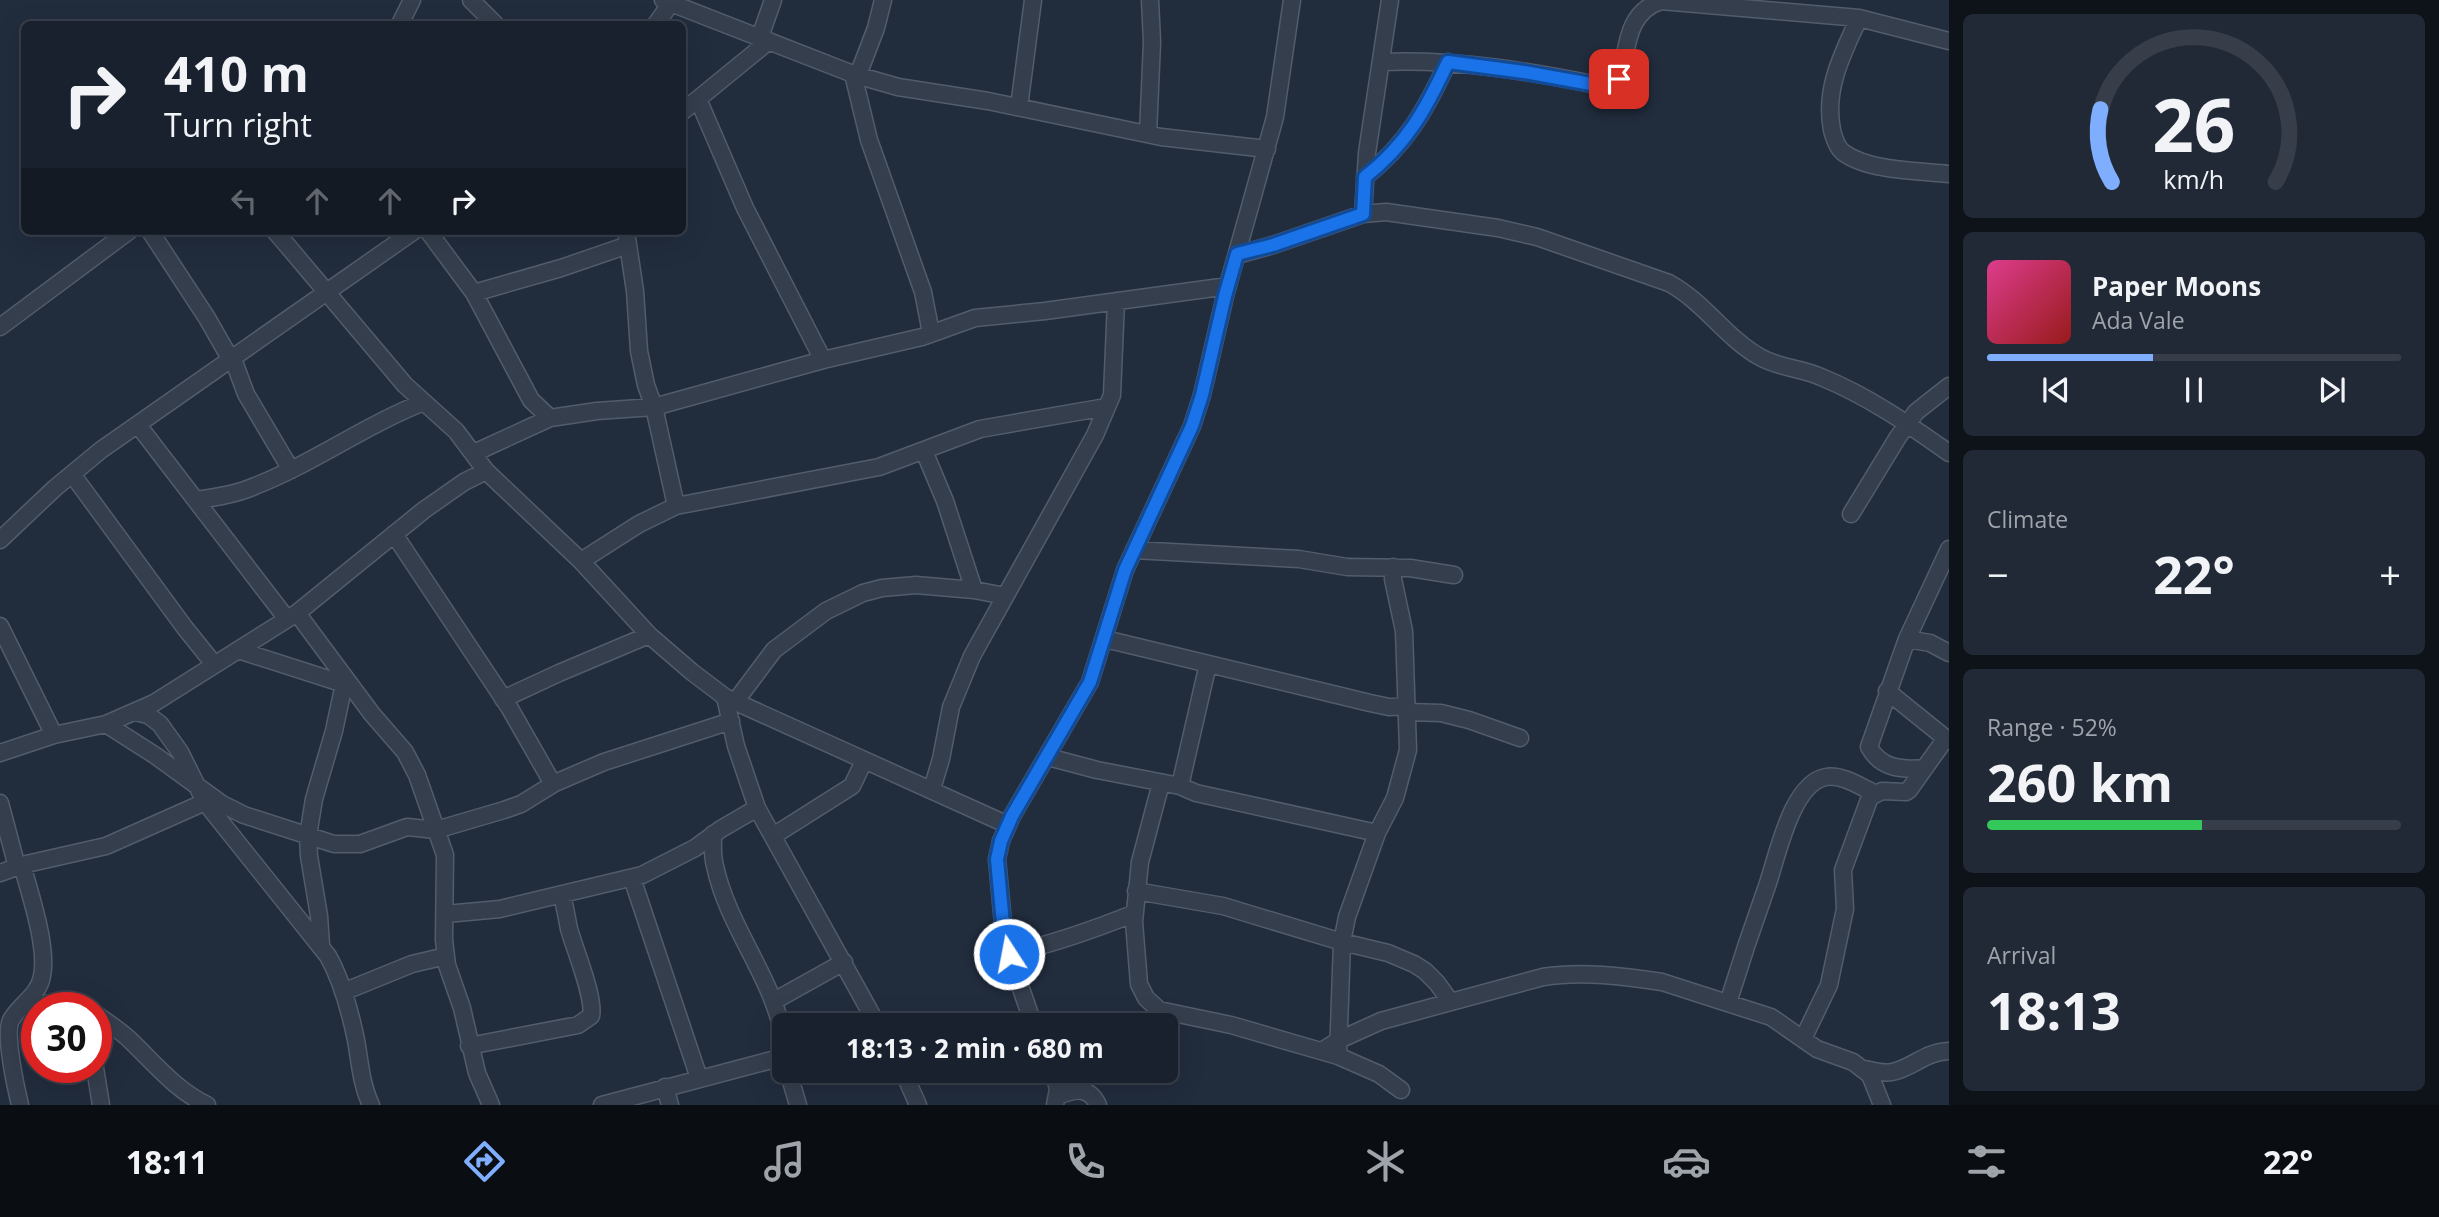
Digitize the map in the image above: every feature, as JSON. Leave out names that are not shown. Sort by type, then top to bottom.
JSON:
[{"type":"street","points":[[402,21],[412,0]]},
{"type":"street","points":[[471,0],[492,21]]},
{"type":"street","points":[[686,109],[765,39],[774,0]]},
{"type":"street","points":[[883,0],[876,28],[855,75],[869,141],[923,292],[931,333]]},
{"type":"street","points":[[1019,107],[1033,0]]},
{"type":"street","points":[[1148,134],[1152,43],[1150,0]]},
{"type":"street","points":[[1029,1013],[1009,954],[1001,911],[997,859],[1001,841],[1090,682],[1125,570],[1192,426],[1275,117],[1292,0]]},
{"type":"street","points":[[1363,214],[1377,80],[1390,0]]},
{"type":"street","points":[[1382,62],[1448,62],[1602,86],[1612,85],[1619,79],[1629,32],[1649,5],[1661,1],[1859,18],[1949,41]]},
{"type":"street","points":[[658,21],[673,2],[855,75],[898,87],[1019,107],[1148,134],[1267,149]]},
{"type":"street","points":[[1859,18],[1838,63],[1831,90],[1829,112],[1833,136],[1842,152],[1857,160],[1877,165],[1949,174]]},
{"type":"street","points":[[1365,177],[1405,140],[1422,115],[1448,62]]},
{"type":"street","points":[[698,99],[745,208],[823,360]]},
{"type":"street","points":[[1237,254],[1273,245],[1363,214],[1386,212],[1498,228],[1570,247],[1669,283],[1686,292],[1759,356],[1783,367],[1819,376],[1890,411],[1920,435],[1949,453]]},
{"type":"street","points":[[0,327],[125,235]]},
{"type":"street","points":[[153,235],[232,360],[246,394],[291,470]]},
{"type":"street","points":[[278,235],[405,385],[456,432],[486,471],[581,561],[649,635],[692,672],[730,699],[1008,825]]},
{"type":"street","points":[[0,540],[101,450],[409,235]]},
{"type":"street","points":[[431,235],[474,293],[531,400],[550,418]]},
{"type":"street","points":[[474,293],[561,268],[627,238],[635,291],[639,352],[676,506]]},
{"type":"street","points":[[474,453],[550,418],[654,407],[823,360],[897,344],[975,318],[1228,286]]},
{"type":"street","points":[[932,789],[951,707],[972,656],[1095,435],[1112,395],[1116,301]]},
{"type":"street","points":[[1852,514],[1907,423],[1916,412],[1949,386]]},
{"type":"street","points":[[197,500],[253,487],[291,470],[395,413],[424,402]]},
{"type":"street","points":[[581,561],[639,524],[676,506],[879,467],[980,429],[1106,407]]},
{"type":"street","points":[[138,425],[412,764],[445,855],[446,956],[462,1008],[477,1073],[491,1105]]},
{"type":"street","points":[[924,451],[945,500],[974,590]]},
{"type":"street","points":[[0,753],[54,735],[106,724],[154,703],[292,616],[394,534],[464,482],[486,471]]},
{"type":"street","points":[[72,474],[214,664]]},
{"type":"street","points":[[394,534],[503,699],[553,784]]},
{"type":"street","points":[[1925,768],[1895,768],[1874,756],[1869,747],[1907,639],[1949,549]]},
{"type":"street","points":[[1134,550],[1299,559],[1347,567],[1394,567],[1454,575]]},
{"type":"street","points":[[1333,1049],[1342,942],[1347,917],[1377,833],[1395,798],[1408,750],[1404,631],[1394,567]]},
{"type":"street","points":[[871,1013],[757,807],[736,747],[730,699],[774,650],[826,611],[863,593],[916,585],[974,590],[1004,596]]},
{"type":"street","points":[[0,626],[54,735]]},
{"type":"street","points":[[503,699],[649,635]]},
{"type":"street","points":[[1105,639],[1370,703],[1441,713],[1520,738]]},
{"type":"street","points":[[1907,639],[1930,643],[1949,653]]},
{"type":"street","points":[[238,650],[344,682]]},
{"type":"street","points":[[1180,786],[1208,664]]},
{"type":"street","points":[[321,946],[308,836],[314,799],[334,731],[344,682]]},
{"type":"street","points":[[1803,1039],[1829,985],[1846,909],[1843,870],[1870,797],[1882,791],[1909,790],[1947,739],[1887,691]]},
{"type":"street","points":[[135,712],[148,715],[160,724],[180,752],[202,795],[272,889],[321,946],[341,979],[366,1094],[371,1105]]},
{"type":"street","points":[[106,724],[156,756],[202,795],[244,815],[346,846],[372,841],[407,827],[436,831],[521,804],[553,784],[604,762],[732,722]]},
{"type":"street","points":[[1048,757],[1377,833]]},
{"type":"street","points":[[773,836],[852,786],[864,761]]},
{"type":"street","points":[[1728,1003],[1782,836],[1801,796],[1824,777],[1836,777],[1876,794]]},
{"type":"street","points":[[1161,783],[1140,862],[1136,891],[1139,984],[1146,998],[1159,1010],[1333,1049],[1379,1074],[1401,1090]]},
{"type":"street","points":[[0,873],[106,846],[202,795]]},
{"type":"street","points":[[0,803],[37,921],[43,959],[41,982],[33,992]]},
{"type":"street","points":[[446,914],[500,909],[632,878],[664,866],[757,807]]},
{"type":"street","points":[[713,834],[714,863],[721,890],[774,1001],[777,1013]]},
{"type":"street","points":[[632,878],[699,1078]]},
{"type":"street","points":[[1136,891],[1223,906],[1342,942],[1378,950],[1414,964],[1437,983],[1450,1001]]},
{"type":"street","points":[[469,1046],[578,1025],[591,1016],[589,995],[562,895]]},
{"type":"street","points":[[1009,954],[1107,926],[1135,913]]},
{"type":"street","points":[[343,992],[412,964],[446,956]]},
{"type":"street","points":[[774,1001],[844,962]]},
{"type":"street","points":[[1333,1049],[1381,1021],[1450,1001],[1567,973],[1662,982],[1771,1017],[1817,1049],[1865,1069],[1883,1073],[1896,1072],[1929,1054],[1949,1051]]},
{"type":"street","points":[[20,1105],[9,1031],[13,1017],[21,1007]]},
{"type":"street","points":[[112,1026],[129,1039],[175,1086],[207,1105]]},
{"type":"street","points":[[602,1105],[772,1060]]},
{"type":"street","points":[[1865,1069],[1882,1105]]},
{"type":"street","points":[[97,1083],[101,1105]]},
{"type":"street","points":[[792,1083],[798,1105]]},
{"type":"street","points":[[908,1083],[918,1105]]},
{"type":"street","points":[[1055,1083],[1057,1101],[1081,1090],[1088,1092],[1098,1105]]},
{"type":"street","points":[[665,1087],[670,1105]]},
{"type":"route","points":[[1009,954],[1001,911],[997,859],[1001,841],[1012,816],[1090,682],[1125,570],[1192,426],[1237,254],[1273,245],[1363,214],[1365,177],[1405,140],[1422,115],[1448,62],[1602,86],[1612,85],[1619,79]]}]
